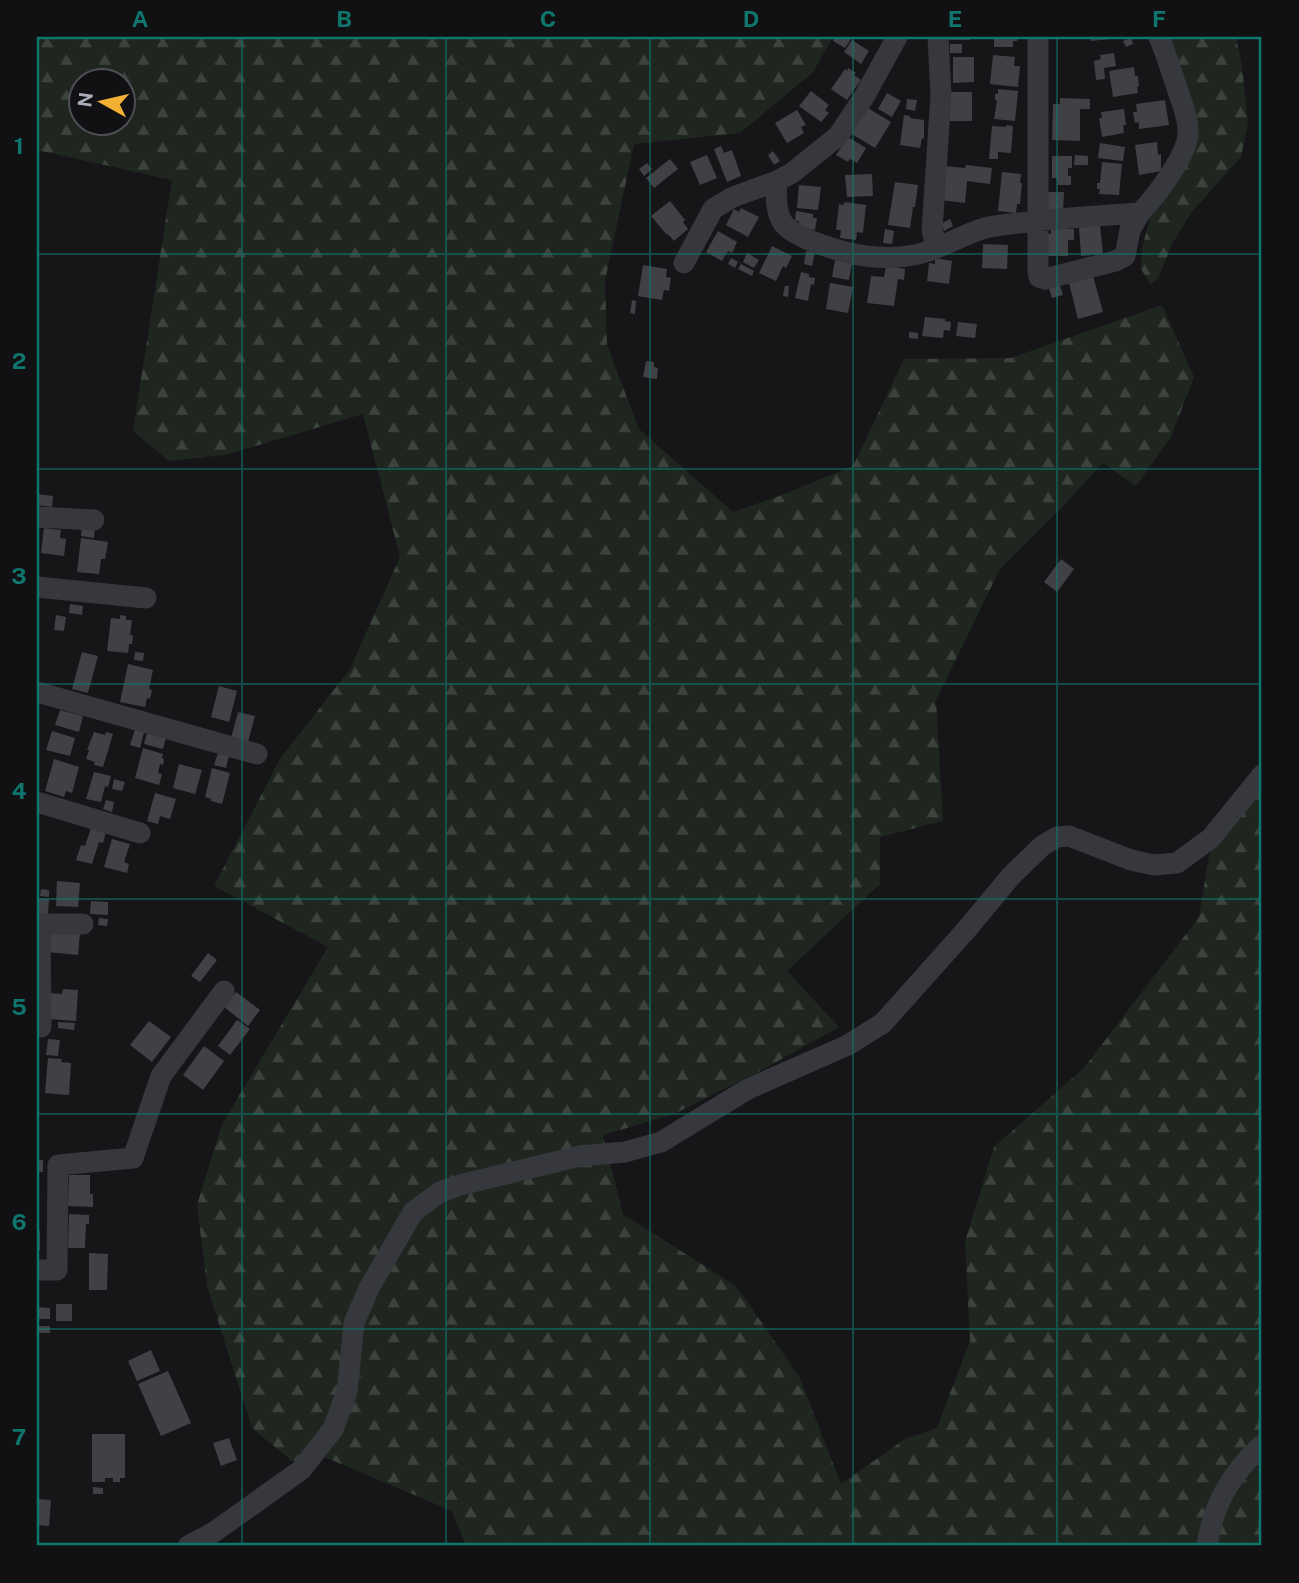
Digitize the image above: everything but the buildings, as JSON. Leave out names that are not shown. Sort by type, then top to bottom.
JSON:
[{"type":"street","points":[[684,263],[713,209],[733,197],[792,173],[838,136],[864,97],[897,37]]},
{"type":"street","points":[[936,247],[932,230],[941,95],[938,37]]},
{"type":"street","points":[[1038,37],[1038,271],[1039,277],[1045,279],[1125,256],[1130,230],[1185,148],[1188,131],[1182,105],[1159,37]]},
{"type":"street","points":[[777,181],[777,205],[783,223],[798,235],[810,241],[873,257],[915,255],[992,227],[1140,213]]},
{"type":"street","points":[[37,517],[94,520]]},
{"type":"street","points":[[37,587],[146,598]]},
{"type":"street","points":[[37,692],[257,754]]},
{"type":"street","points":[[188,1546],[214,1532],[302,1470],[333,1429],[347,1392],[354,1323],[369,1288],[413,1212],[440,1192],[580,1156],[625,1152],[661,1142],[748,1089],[848,1045],[883,1023],[1011,876],[1042,846],[1057,836],[1069,836],[1130,860],[1154,865],[1177,863],[1211,838],[1262,775]]},
{"type":"street","points":[[37,802],[140,833]]},
{"type":"street","points":[[37,1027],[41,1027],[38,924],[83,923]]},
{"type":"street","points":[[37,1270],[57,1270],[58,1165],[132,1158],[161,1076],[224,991]]},
{"type":"street","points":[[1207,1546],[1210,1528],[1227,1485],[1244,1462],[1262,1446]]},
{"type":"green space","points":[[37,37],[833,37],[813,72],[740,133],[634,144],[605,281],[607,345],[639,429],[733,512],[853,466],[904,359],[1011,358],[1162,305],[1194,377],[1171,437],[1136,486],[1103,463],[1000,569],[936,700],[943,821],[880,837],[880,884],[787,971],[839,1027],[674,1114],[603,1135],[623,1214],[736,1286],[799,1376],[841,1484],[905,1439],[937,1428],[970,1341],[965,1241],[994,1147],[1084,1068],[1199,917],[1209,856],[1262,759],[1262,1546],[466,1546],[452,1511],[327,1458],[292,1461],[252,1428],[207,1286],[197,1205],[222,1124],[328,947],[214,886],[280,759],[350,669],[400,557],[363,414],[225,455],[169,461],[133,431],[172,180],[37,150]]},
{"type":"green space","points":[[1167,37],[1236,37],[1248,123],[1241,157],[1191,213],[1172,244],[1159,277],[1151,285],[1141,269],[1142,248],[1150,218],[1182,173],[1194,147]]}]
